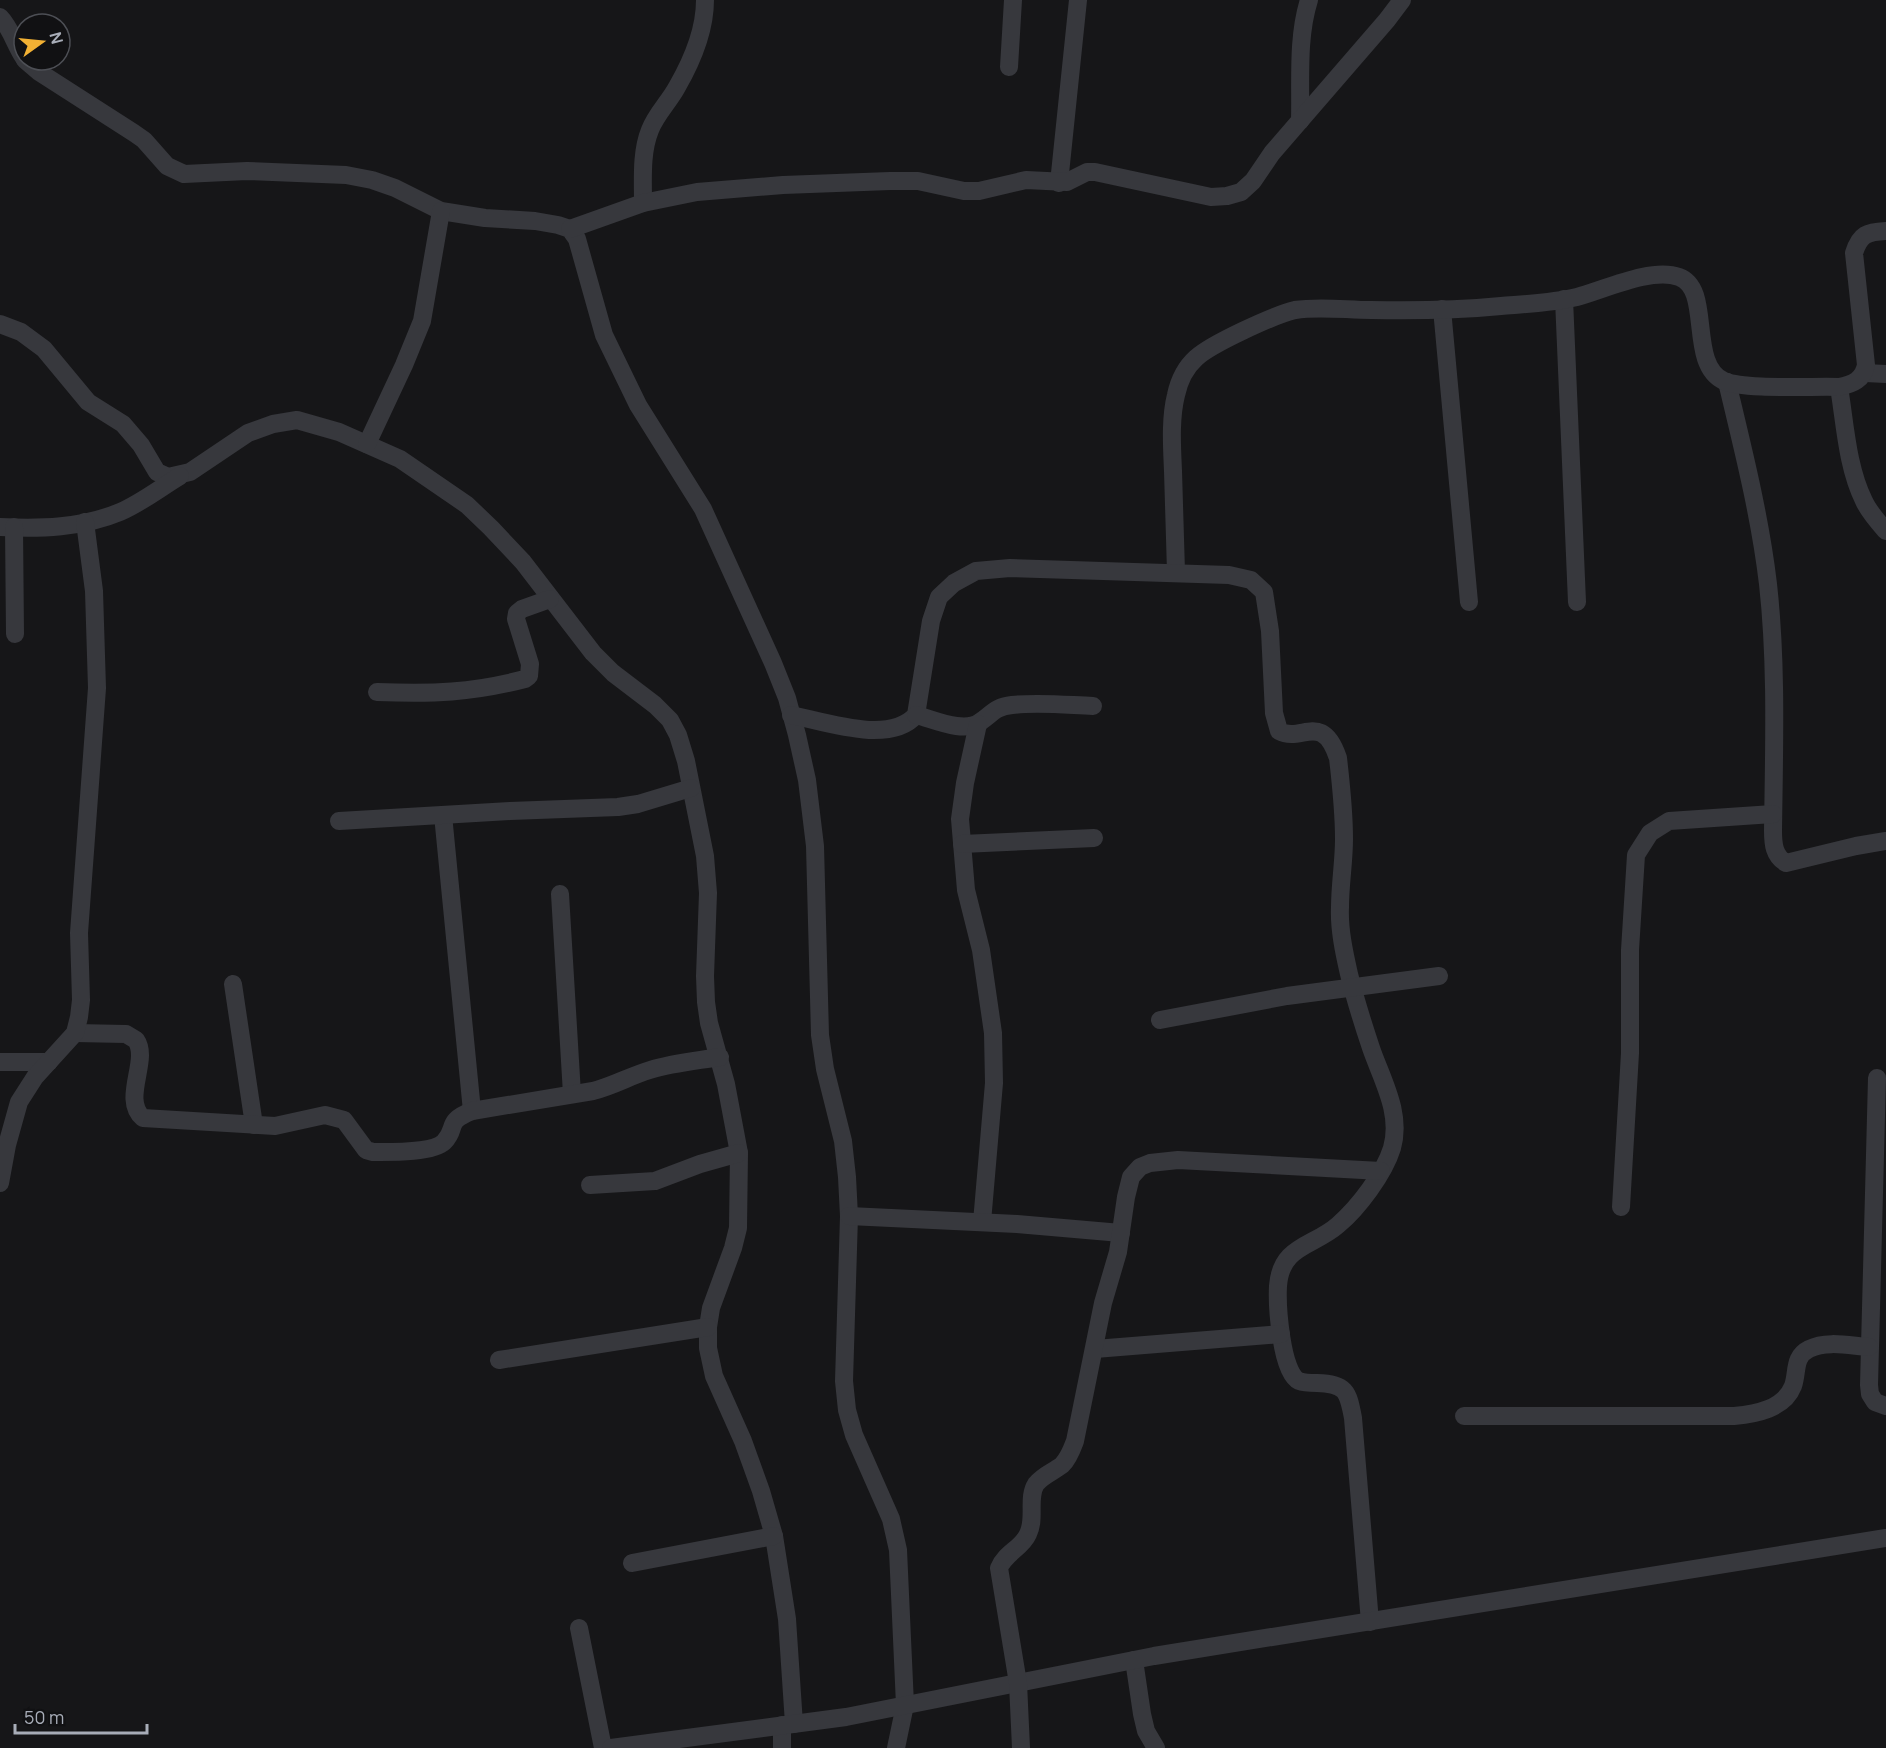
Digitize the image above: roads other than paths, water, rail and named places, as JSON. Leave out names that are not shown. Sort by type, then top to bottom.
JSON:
[{"type":"street","points":[[643,203],[644,155],[649,133],[654,120],[677,87],[701,33],[705,0]]},
{"type":"street","points":[[1009,67],[1013,0]]},
{"type":"street","points":[[1059,183],[1078,0]]},
{"type":"street","points":[[1300,121],[1301,46],[1304,18],[1309,0]]},
{"type":"street","points":[[39,72],[134,132],[144,140],[159,159],[184,174],[247,171],[346,175],[372,180],[395,188],[441,210],[485,218],[535,221],[570,229],[643,203],[697,192],[783,184],[918,181],[964,191],[979,191],[1026,180],[1067,182],[1095,171],[1211,197],[1241,192],[1253,181],[1272,153],[1402,0]]},
{"type":"street","points":[[0,17],[5,21],[12,37]]},
{"type":"street","points":[[367,444],[408,357],[422,321],[441,210]]},
{"type":"street","points":[[570,229],[577,239],[604,335],[638,405],[703,509],[773,663],[791,715],[807,780],[815,846],[820,1035],[825,1069],[843,1141],[847,1177],[849,1216],[844,1381],[847,1410],[863,1460],[884,1502],[896,1536],[905,1705],[896,1748]]},
{"type":"street","points":[[1865,373],[1854,253],[1858,242],[1864,235],[1873,231],[1886,231]]},
{"type":"street","points":[[1176,572],[1172,438],[1176,396],[1183,374],[1195,358],[1209,348],[1275,316],[1297,310],[1442,309],[1500,306],[1564,299],[1618,283],[1667,274],[1687,281],[1694,290],[1703,345],[1709,365],[1717,377],[1727,382],[1745,385],[1839,387],[1850,385],[1865,373],[1886,374]]},
{"type":"street","points":[[1564,299],[1577,602]]},
{"type":"street","points":[[1442,309],[1469,602]]},
{"type":"street","points":[[0,324],[30,337],[44,349],[88,402],[123,424],[141,445],[157,472],[168,477],[180,476]]},
{"type":"street","points":[[1727,382],[1761,533],[1768,586],[1773,664],[1775,850],[1780,859],[1786,863],[1886,841]]},
{"type":"street","points":[[1839,387],[1853,468],[1863,500],[1886,531]]},
{"type":"street","points":[[15,634],[7,527],[58,527],[119,512],[190,472],[248,434],[273,424],[297,420],[339,432],[400,459],[467,505],[523,562],[593,653],[613,673],[655,705],[670,720],[680,744],[705,856],[708,893],[706,1002],[720,1057],[739,1153],[738,1228],[711,1308],[708,1348],[714,1376],[743,1441],[774,1536],[787,1619],[788,1725],[782,1748]]},
{"type":"street","points":[[0,1183],[7,1145],[19,1102],[35,1077],[75,1033],[81,1000],[79,933],[97,688],[94,591],[85,522]]},
{"type":"street","points":[[791,715],[843,726],[884,730],[898,728],[910,722],[916,715],[931,621],[939,597],[954,583],[976,571],[1010,568],[1229,575],[1251,580],[1264,592],[1270,631],[1274,713],[1279,731],[1289,734],[1316,731],[1324,735],[1334,746],[1338,758],[1344,838],[1341,927],[1353,987],[1394,1113],[1392,1149],[1381,1171],[1357,1206],[1338,1225],[1327,1234],[1295,1250],[1285,1262],[1278,1287],[1281,1334],[1290,1374],[1299,1381],[1335,1384],[1343,1388],[1349,1398],[1353,1418],[1370,1622]]},
{"type":"street","points":[[378,692],[422,694],[464,692],[525,679],[531,670],[516,619],[517,613],[550,599]]},
{"type":"street","points":[[916,715],[958,726],[978,724],[994,710],[1014,705],[1093,706]]},
{"type":"street","points":[[978,724],[960,819],[966,890],[981,950],[993,1033],[994,1083],[982,1222]]},
{"type":"street","points":[[339,821],[618,807],[638,804],[691,788]]},
{"type":"street","points":[[1621,1207],[1630,1053],[1630,950],[1636,855],[1650,833],[1669,821],[1773,814]]},
{"type":"street","points":[[443,815],[472,1111]]},
{"type":"street","points":[[962,844],[1094,838]]},
{"type":"street","points":[[560,894],[572,1094]]},
{"type":"street","points":[[1160,1020],[1287,996],[1440,976]]},
{"type":"street","points":[[233,984],[254,1125]]},
{"type":"street","points":[[75,1033],[126,1034],[136,1040],[140,1052],[135,1103],[139,1115],[143,1118],[275,1126],[325,1115],[334,1116],[344,1120],[366,1150],[373,1152],[416,1150],[438,1146],[445,1141],[455,1120],[472,1111],[611,1087],[661,1067],[720,1057]]},
{"type":"street","points":[[0,1062],[49,1062]]},
{"type":"street","points":[[1877,1078],[1880,1200],[1869,1347],[1870,1394],[1875,1402],[1886,1406]]},
{"type":"street","points":[[590,1185],[655,1181],[700,1164],[739,1153]]},
{"type":"street","points":[[1021,1748],[1018,1683],[999,1568],[1002,1560],[1023,1543],[1028,1535],[1032,1524],[1034,1487],[1041,1478],[1062,1464],[1070,1455],[1076,1441],[1104,1303],[1118,1252],[1131,1177],[1140,1167],[1150,1163],[1178,1160],[1381,1171]]},
{"type":"street","points":[[849,1216],[982,1222],[1121,1233]]},
{"type":"street","points":[[500,1360],[708,1327]]},
{"type":"street","points":[[1095,1349],[1281,1334]]},
{"type":"street","points":[[1464,1416],[1734,1416],[1751,1414],[1767,1410],[1782,1401],[1793,1386],[1797,1361],[1810,1349],[1830,1345],[1869,1347]]},
{"type":"street","points":[[632,1563],[774,1536]]},
{"type":"street","points":[[611,1748],[846,1717],[1134,1660],[1886,1538]]},
{"type":"street","points":[[579,1628],[603,1748]]},
{"type":"street","points":[[1134,1660],[1146,1731],[1156,1748]]}]
